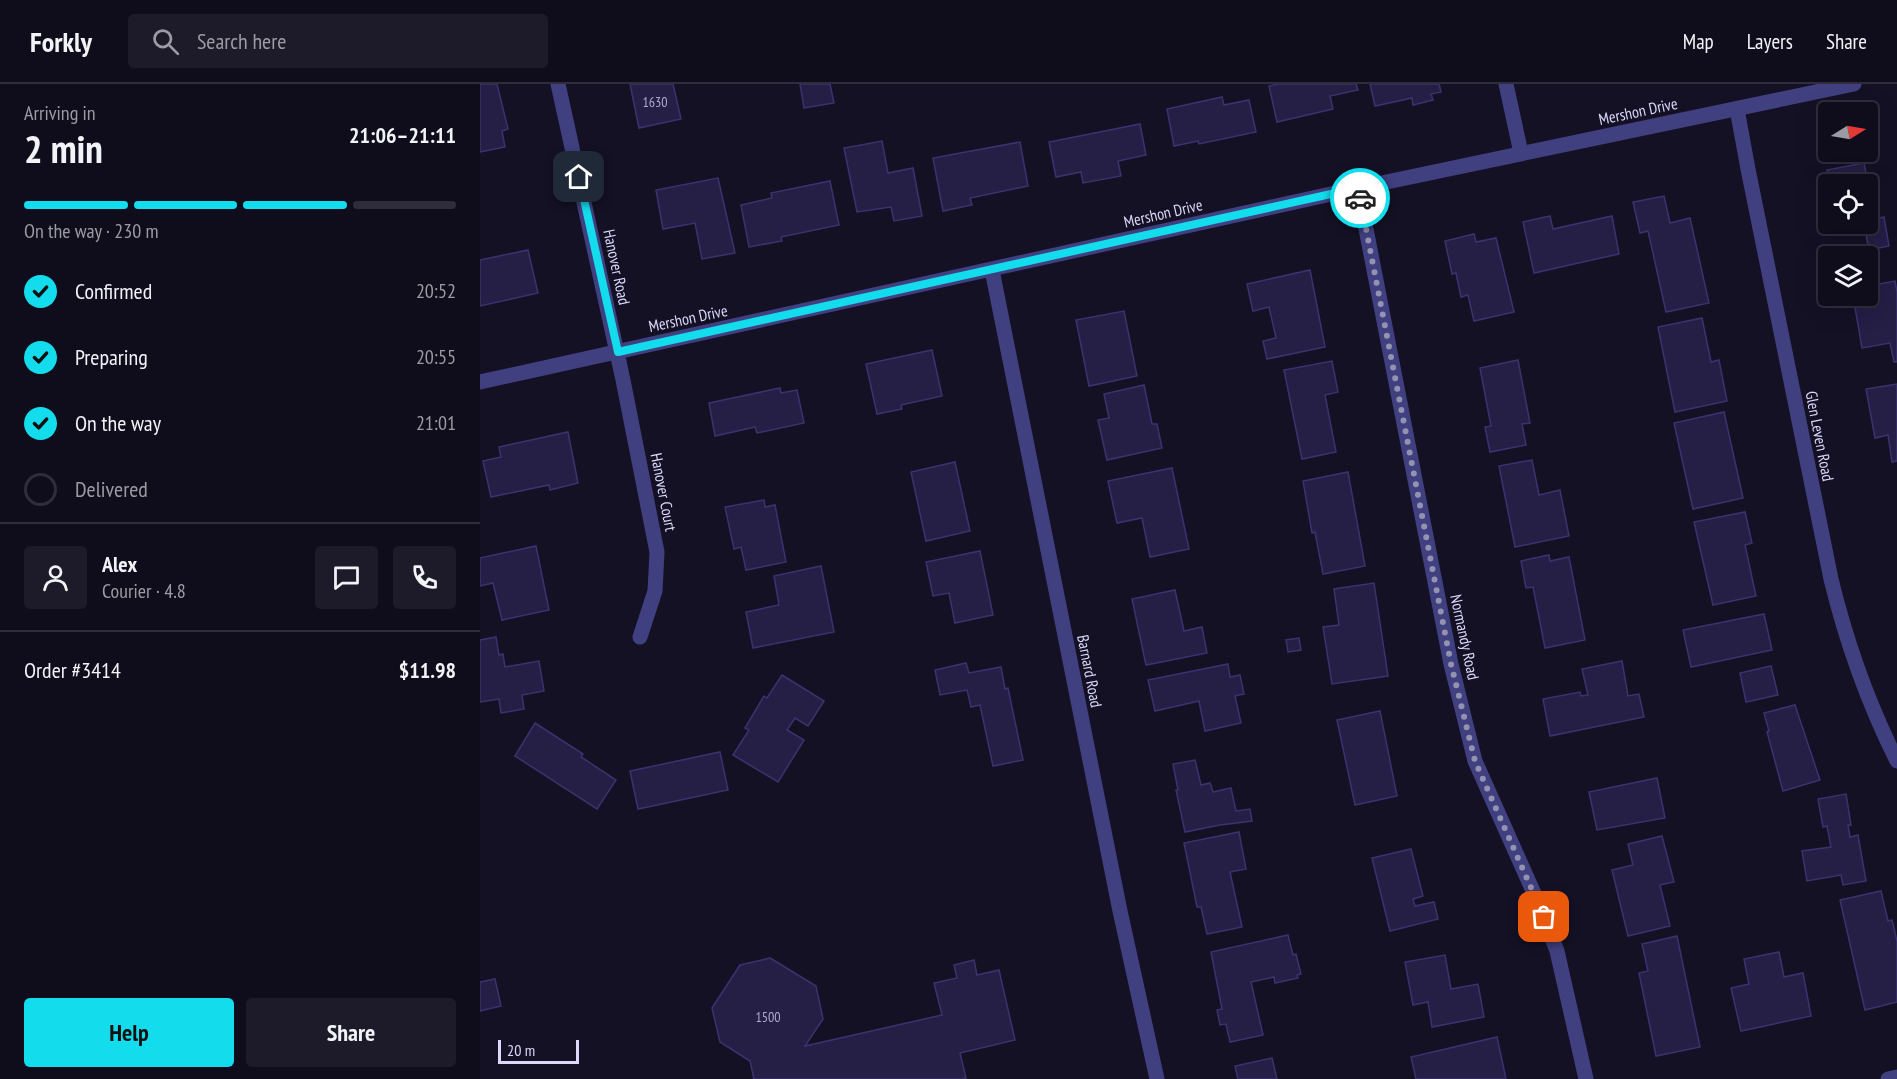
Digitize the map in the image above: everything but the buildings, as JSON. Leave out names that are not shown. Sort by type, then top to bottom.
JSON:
[{"type":"street","name":"Hanover Road","points":[[558,84],[618,352]]},
{"type":"street","points":[[1506,84],[1521,153]]},
{"type":"street","name":"Mershon Drive","points":[[480,382],[1358,188],[1854,84]]},
{"type":"street","name":"Glen Leven Road","points":[[1737,109],[1831,579],[1845,633],[1874,714],[1897,761]]},
{"type":"street","name":"Normandy Road","points":[[1358,188],[1451,664],[1475,761],[1537,900],[1557,951],[1586,1079]]},
{"type":"street","name":"Barnard Road","points":[[992,270],[1120,911],[1157,1079]]},
{"type":"street","name":"Hanover Court","points":[[618,352],[657,552],[655,591],[640,637]]},
{"type":"street","points":[[1888,1079],[1897,1077]]},
{"type":"way so far","points":[[1360,198],[1451,664],[1475,761],[1544,917]]},
{"type":"route","points":[[579,177],[618,352],[1358,188],[1360,198]]}]
